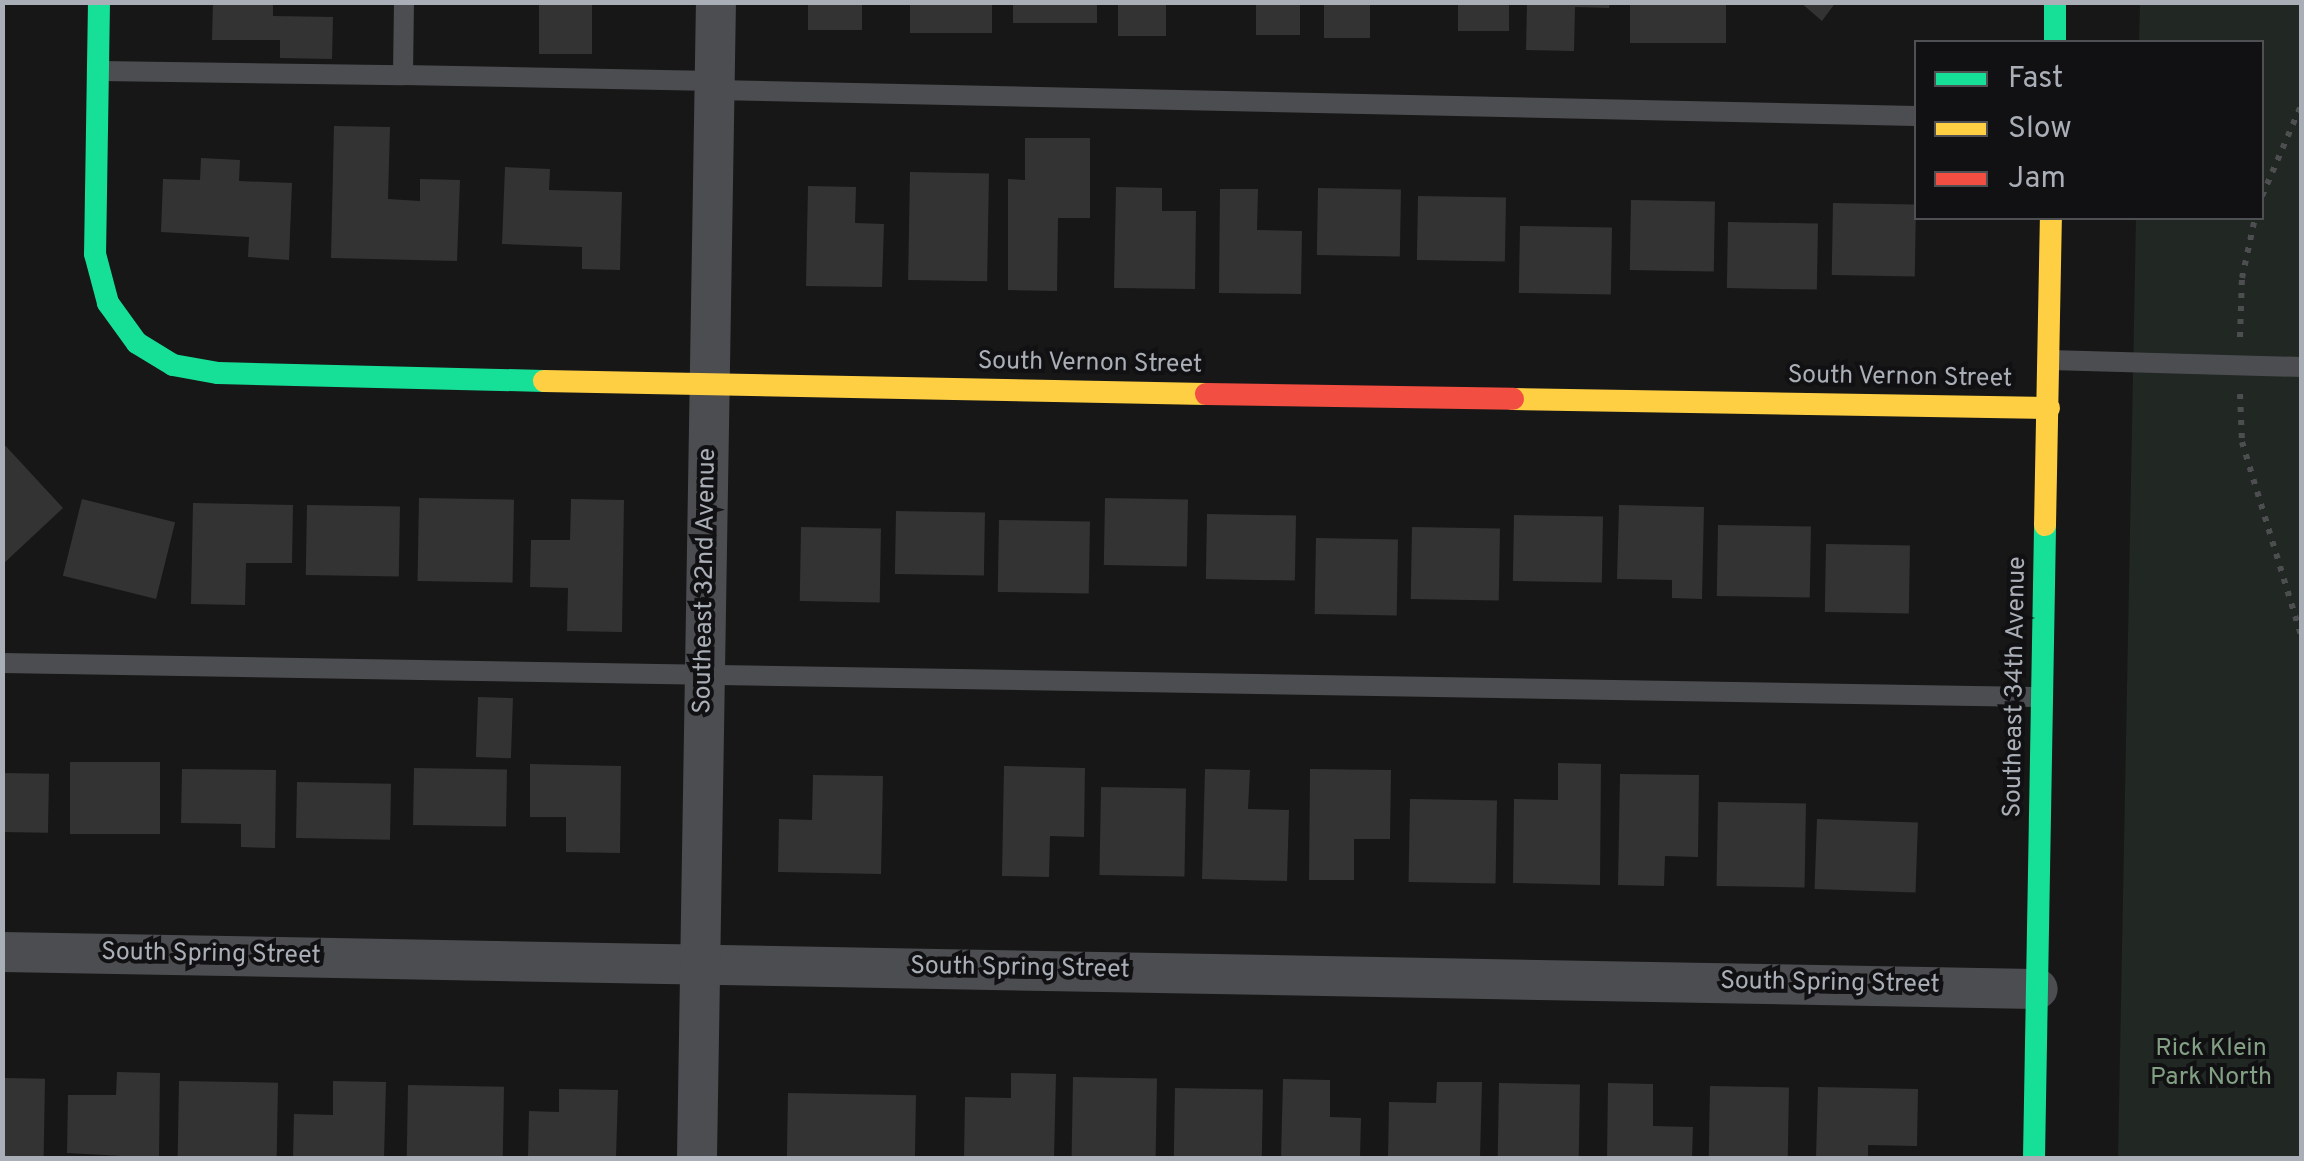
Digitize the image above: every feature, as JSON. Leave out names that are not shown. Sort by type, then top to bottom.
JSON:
[{"type":"street","points":[[98,71],[99,2]]},
{"type":"street","name":"Southeast 32nd Avenue","points":[[697,1158],[716,2]]},
{"type":"street","points":[[2054,40],[2055,2]]},
{"type":"street","name":"South Vernon Street","points":[[98,71],[95,254],[108,302],[137,343],[173,365],[218,374],[2049,408]]},
{"type":"street","name":"Southeast 34th Avenue","points":[[2034,1158],[2051,220]]},
{"type":"street","name":"South Spring Street","points":[[2,952],[2038,988]]},
{"type":"lane","points":[[403,76],[404,2]]},
{"type":"lane","points":[[98,71],[1914,116]]},
{"type":"lane","points":[[2048,360],[2302,367]]},
{"type":"lane","points":[[2,663],[2044,698]]},
{"type":"path","points":[[2264,191],[2302,103]]},
{"type":"path","points":[[2255,220],[2242,278],[2242,442],[2302,638]]},
{"type":"green space","name":"Rick Klein Park North","points":[[2140,3],[2301,3],[2301,1158],[2118,1158],[2136,220],[2264,220],[2264,40],[2139,40]]},
{"type":"building","points":[[213,2],[273,2],[273,16],[333,17],[332,59],[280,58],[280,40],[212,40]]},
{"type":"building","points":[[539,2],[592,2],[592,54],[539,54]]},
{"type":"building","points":[[808,2],[862,2],[862,30],[808,30]]},
{"type":"building","points":[[910,2],[992,2],[992,33],[910,33]]},
{"type":"building","points":[[1013,2],[1097,2],[1097,23],[1013,23]]},
{"type":"building","points":[[1118,2],[1166,2],[1166,36],[1118,36]]},
{"type":"building","points":[[1256,2],[1300,2],[1300,35],[1256,35]]},
{"type":"building","points":[[1324,2],[1370,2],[1370,38],[1324,38]]},
{"type":"building","points":[[1458,2],[1509,2],[1509,31],[1458,31]]},
{"type":"building","points":[[1527,2],[1610,2],[1609,8],[1575,7],[1574,51],[1526,50]]},
{"type":"building","points":[[1630,2],[1726,2],[1726,43],[1630,43]]},
{"type":"building","points":[[1800,2],[1836,2],[1822,21]]},
{"type":"building","points":[[334,126],[390,127],[388,199],[420,201],[420,179],[460,180],[457,261],[331,258]]},
{"type":"building","points":[[1025,138],[1090,138],[1090,218],[1058,218],[1057,291],[1008,290],[1008,179],[1025,180]]},
{"type":"building","points":[[201,158],[240,160],[239,181],[292,183],[289,260],[248,257],[249,237],[161,232],[163,179],[200,180]]},
{"type":"building","points":[[505,167],[550,169],[549,190],[622,192],[620,270],[582,269],[582,247],[502,244]]},
{"type":"building","points":[[910,172],[989,173],[987,281],[908,280]]},
{"type":"building","points":[[808,186],[856,187],[855,223],[884,224],[882,287],[806,286]]},
{"type":"building","points":[[1116,187],[1162,188],[1162,211],[1196,211],[1195,289],[1114,288]]},
{"type":"building","points":[[1318,188],[1401,189],[1400,256],[1317,255]]},
{"type":"building","points":[[1220,189],[1258,189],[1257,230],[1302,231],[1301,294],[1219,293]]},
{"type":"building","points":[[1418,196],[1506,198],[1505,262],[1417,260]]},
{"type":"building","points":[[1631,200],[1715,201],[1714,271],[1630,270]]},
{"type":"building","points":[[1833,203],[1914,204],[1915,276],[1832,275]]},
{"type":"building","points":[[1728,222],[1818,224],[1817,290],[1727,288]]},
{"type":"building","points":[[1520,226],[1612,228],[1611,295],[1519,293]]},
{"type":"building","points":[[2,442],[63,508],[2,565]]},
{"type":"building","points":[[419,498],[514,500],[513,583],[418,581]]},
{"type":"building","points":[[1105,498],[1188,499],[1187,566],[1104,565]]},
{"type":"building","points":[[82,499],[175,522],[156,599],[63,576]]},
{"type":"building","points":[[571,499],[624,500],[622,632],[567,631],[568,588],[530,587],[531,540],[570,540]]},
{"type":"building","points":[[193,503],[293,505],[292,563],[246,563],[245,605],[191,604]]},
{"type":"building","points":[[307,505],[400,507],[399,577],[306,575]]},
{"type":"building","points":[[1619,505],[1704,507],[1702,599],[1672,598],[1672,580],[1617,579]]},
{"type":"building","points":[[896,511],[985,513],[984,576],[895,574]]},
{"type":"building","points":[[1207,514],[1296,516],[1295,581],[1206,579]]},
{"type":"building","points":[[1514,515],[1603,517],[1602,583],[1513,581]]},
{"type":"building","points":[[999,520],[1090,522],[1089,594],[998,592]]},
{"type":"building","points":[[1718,525],[1811,527],[1810,598],[1717,596]]},
{"type":"building","points":[[801,527],[881,528],[880,602],[800,601]]},
{"type":"building","points":[[1412,527],[1500,529],[1499,601],[1411,599]]},
{"type":"building","points":[[1316,538],[1398,539],[1397,615],[1315,614]]},
{"type":"building","points":[[1826,544],[1910,545],[1909,613],[1825,612]]},
{"type":"building","points":[[478,697],[513,698],[511,758],[476,757]]},
{"type":"building","points":[[70,762],[160,762],[160,834],[70,834]]},
{"type":"building","points":[[1558,763],[1601,764],[1600,885],[1513,883],[1514,799],[1558,800]]},
{"type":"building","points":[[530,764],[621,766],[620,853],[566,852],[566,817],[530,817]]},
{"type":"building","points":[[1004,766],[1085,768],[1084,837],[1050,836],[1049,877],[1002,876]]},
{"type":"building","points":[[414,768],[507,770],[506,827],[413,825]]},
{"type":"building","points":[[182,769],[276,770],[275,848],[241,847],[241,824],[181,823]]},
{"type":"building","points":[[1205,769],[1250,770],[1248,809],[1289,810],[1287,881],[1202,879]]},
{"type":"building","points":[[1310,769],[1391,770],[1390,839],[1354,839],[1354,880],[1309,880]]},
{"type":"building","points":[[2,773],[49,774],[48,833],[2,832]]},
{"type":"building","points":[[1620,774],[1699,775],[1698,857],[1665,856],[1664,886],[1618,885]]},
{"type":"building","points":[[813,775],[883,776],[881,874],[778,872],[779,819],[812,820]]},
{"type":"building","points":[[297,782],[391,784],[390,840],[296,838]]},
{"type":"building","points":[[1101,787],[1186,788],[1184,876],[1099,875]]},
{"type":"building","points":[[1410,799],[1497,801],[1496,884],[1409,882]]},
{"type":"building","points":[[1718,802],[1806,804],[1805,888],[1717,886]]},
{"type":"building","points":[[1817,819],[1918,823],[1915,892],[1815,889]]},
{"type":"building","points":[[117,1072],[160,1073],[159,1158],[67,1153],[68,1095],[116,1095]]},
{"type":"building","points":[[1011,1073],[1056,1074],[1054,1158],[964,1158],[965,1097],[1011,1098]]},
{"type":"building","points":[[1073,1077],[1157,1078],[1156,1158],[1072,1158]]},
{"type":"building","points":[[2,1078],[45,1079],[44,1158],[2,1158]]},
{"type":"building","points":[[1283,1079],[1330,1080],[1330,1117],[1361,1118],[1360,1158],[1281,1158]]},
{"type":"building","points":[[179,1081],[278,1083],[277,1158],[178,1158]]},
{"type":"building","points":[[333,1081],[386,1082],[384,1158],[293,1158],[294,1114],[333,1115]]},
{"type":"building","points":[[1437,1082],[1482,1082],[1480,1158],[1388,1158],[1389,1102],[1436,1103]]},
{"type":"building","points":[[1499,1083],[1580,1084],[1579,1158],[1498,1158]]},
{"type":"building","points":[[1608,1083],[1653,1084],[1653,1126],[1693,1127],[1692,1158],[1607,1158]]},
{"type":"building","points":[[408,1085],[504,1087],[503,1158],[407,1158]]},
{"type":"building","points":[[1710,1086],[1789,1087],[1788,1158],[1709,1158]]},
{"type":"building","points":[[1818,1087],[1918,1089],[1917,1146],[1868,1145],[1868,1158],[1816,1158]]},
{"type":"building","points":[[1175,1088],[1263,1090],[1262,1158],[1174,1158]]},
{"type":"building","points":[[559,1089],[618,1090],[616,1158],[528,1158],[529,1111],[559,1112]]},
{"type":"building","points":[[788,1093],[916,1095],[915,1158],[787,1158]]},
{"type":"traffic: fast","points":[[99,2],[95,254],[108,303],[137,343],[173,365],[218,373],[544,381]]},
{"type":"traffic: fast","points":[[2055,2],[2055,40]]},
{"type":"traffic: fast","points":[[2034,1158],[2045,525]]},
{"type":"traffic: slow","points":[[2045,525],[2051,220]]},
{"type":"traffic: slow","points":[[544,381],[1206,394]]},
{"type":"traffic: slow","points":[[1513,399],[2049,408]]},
{"type":"traffic: jam","points":[[1206,394],[1513,399]]}]
